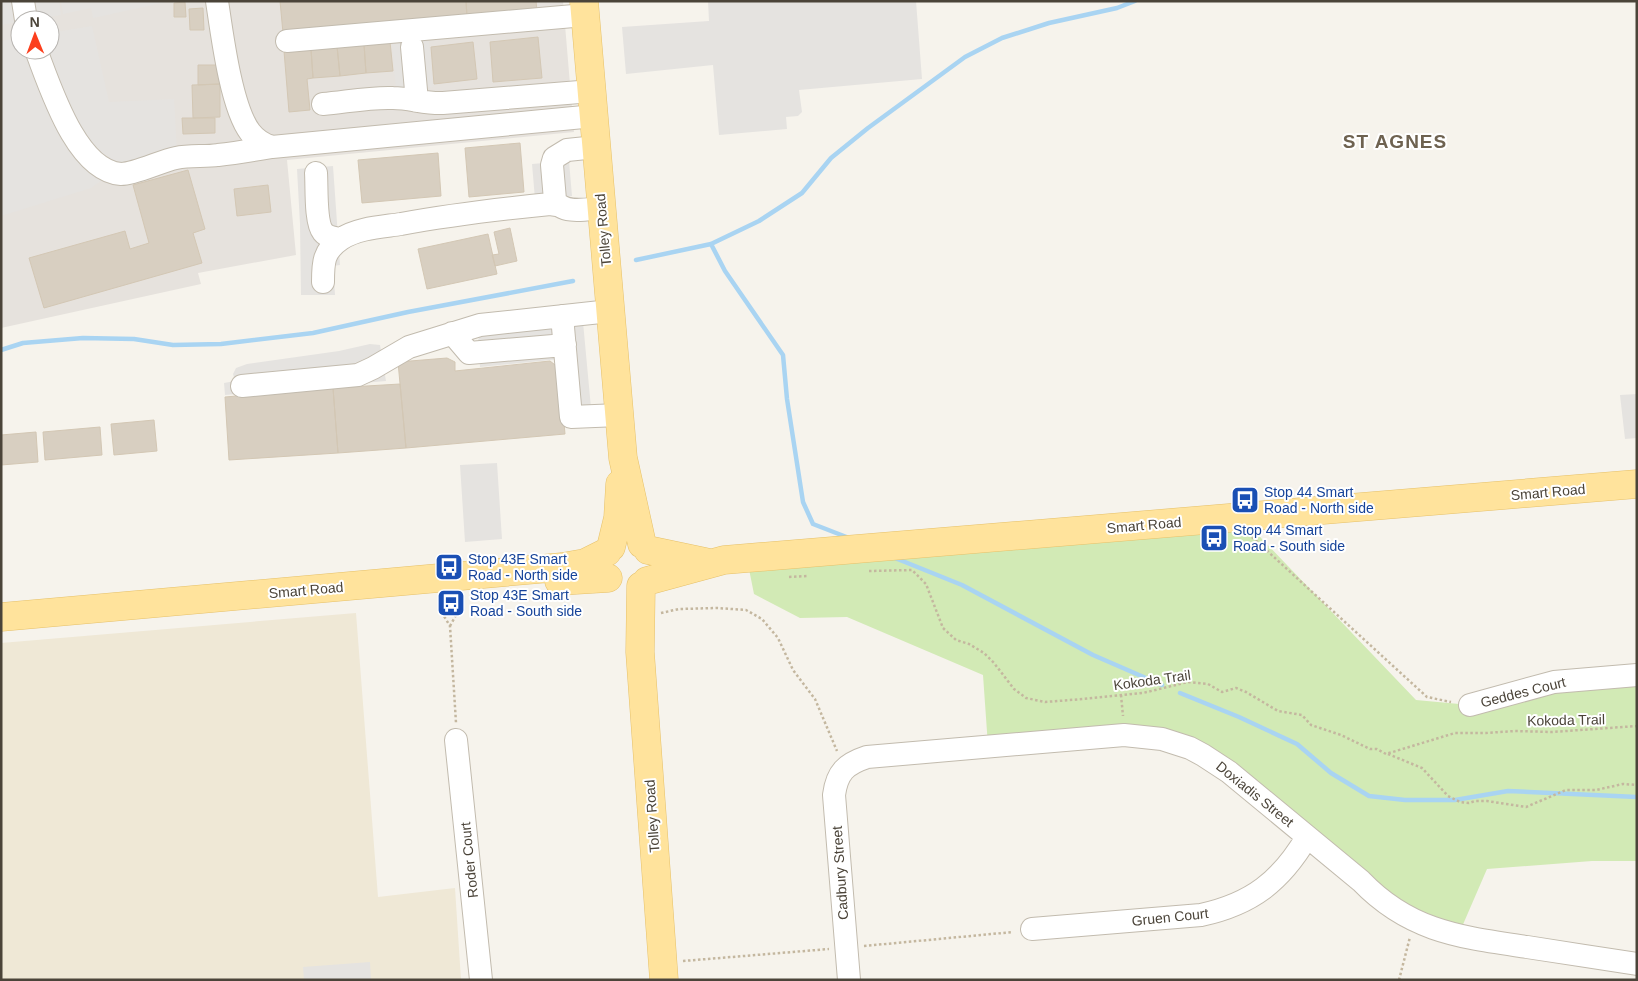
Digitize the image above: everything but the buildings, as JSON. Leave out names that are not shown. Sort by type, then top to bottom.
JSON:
[{"type":"main road","name":"Tolley Road","points":[[585,8],[623,458],[645,547],[652,558],[652,573],[623,572]]},
{"type":"main road","name":"Tolley Road","points":[[623,458],[618,518],[623,572],[640,652],[664,980]]},
{"type":"main road","name":"Smart Road","points":[[1,628],[712,563],[1637,484]]},
{"type":"main road","name":"Smart Road","points":[[623,572],[618,542],[626,540],[634,541],[645,547],[684,559],[712,563]]},
{"type":"main road","name":"Smart Road","points":[[1,617],[562,567],[584,563],[623,572]]},
{"type":"street","points":[[217,1],[235,96],[249,131],[260,143],[272,147]]},
{"type":"street","points":[[287,41],[545,10],[585,8]]},
{"type":"street","points":[[412,47],[417,101]]},
{"type":"street","points":[[40,60],[61,112],[78,146],[94,163],[111,172],[123,174],[176,158],[218,155],[593,103]]},
{"type":"street","points":[[323,104],[390,98],[430,104],[593,103]]},
{"type":"street","points":[[557,205],[552,165],[554,158],[567,150],[596,147]]},
{"type":"street","points":[[316,172],[319,226],[324,234],[341,239]]},
{"type":"street","points":[[322,282],[323,260],[330,249],[341,239],[363,230],[468,212],[550,204],[574,210],[602,208]]},
{"type":"street","points":[[242,386],[358,375],[409,347],[480,325],[610,311]]},
{"type":"street","points":[[562,316],[571,417],[619,414]]},
{"type":"street","points":[[452,333],[469,353],[565,345]]},
{"type":"street","name":"Geddes Court","points":[[1470,705],[1554,682],[1637,675]]},
{"type":"street","name":"Doxiadis Street","points":[[845,768],[853,762],[867,757],[1101,737],[1142,736],[1178,743],[1203,754],[1229,772],[1394,908],[1420,923],[1438,931],[1477,940],[1637,964]]},
{"type":"street","name":"Roder Court","points":[[456,740],[481,980]]},
{"type":"street","name":"Cadbury Street","points":[[845,768],[836,782],[834,795],[849,980]]},
{"type":"street","name":"Gruen Court","points":[[1032,929],[1201,915],[1216,912],[1238,904],[1258,893],[1275,879],[1295,858],[1307,836]]},
{"type":"path","points":[[1252,537],[1427,697],[1470,705]]},
{"type":"path","name":"Kokoda Trail","points":[[862,571],[912,570],[926,584],[943,628],[956,640],[969,644],[984,653],[1014,689],[1026,698],[1045,702],[1143,693],[1188,682],[1208,684],[1222,692],[1236,688],[1278,711],[1302,716],[1311,725],[1336,733],[1370,749],[1377,749],[1386,754],[1455,733],[1486,733],[1515,730],[1552,732],[1637,726]]},
{"type":"path","points":[[784,576],[792,578],[808,576]]},
{"type":"path","points":[[450,626],[461,606]]},
{"type":"path","points":[[439,608],[450,626],[456,740]]},
{"type":"path","points":[[660,613],[679,609],[718,608],[746,610],[762,619],[778,638],[793,670],[816,699],[845,768]]},
{"type":"path","points":[[1386,754],[1422,768],[1448,796],[1460,802],[1487,801],[1526,807],[1566,790],[1596,790],[1623,784],[1637,784]]},
{"type":"path","points":[[1399,980],[1412,931]]},
{"type":"shaded area","points":[[1,1],[563,1],[574,132],[287,160],[296,255],[198,273],[201,284],[1,328]]},
{"type":"shaded area","points":[[1,1],[59,1],[61,15],[60,10],[10,10],[10,24],[1,25]]},
{"type":"shaded area","points":[[61,1],[171,1],[93,18],[91,8],[63,14]]},
{"type":"shaded area","points":[[708,1],[916,1],[922,79],[799,90],[802,112],[798,116],[786,117],[787,129],[719,135],[713,65],[626,74],[622,27],[709,21]]},
{"type":"shaded area","points":[[92,26],[109,102],[174,99],[177,151],[124,164],[91,188],[1,216],[1,41],[10,40],[10,60],[60,60],[60,31]]},
{"type":"shaded area","points":[[429,41],[433,87],[396,90],[392,44]]},
{"type":"shaded area","points":[[569,161],[572,196],[535,199],[532,164]]},
{"type":"shaded area","points":[[333,166],[340,265],[333,266],[335,295],[301,295],[297,169]]},
{"type":"shaded area","points":[[583,322],[591,408],[565,409],[560,359],[480,367],[478,340],[480,336]]},
{"type":"shaded area","points":[[370,344],[380,345],[386,381],[225,395],[224,383],[235,381],[233,374],[236,368],[247,364],[339,351]]},
{"type":"shaded area","points":[[1637,394],[1637,438],[1625,439],[1620,395]]},
{"type":"shaded area","points":[[497,463],[502,539],[465,542],[460,465]]},
{"type":"shaded area","points":[[356,613],[378,897],[455,888],[461,980],[1,980],[1,643]]},
{"type":"shaded area","points":[[370,962],[371,980],[304,980],[303,967]]},
{"type":"green space","points":[[1241,517],[1416,700],[1470,705],[1637,675],[1637,861],[1592,861],[1487,869],[1458,936],[1413,920],[1219,765],[1148,737],[988,746],[983,675],[847,617],[800,618],[754,594],[747,559]]},
{"type":"waterway","points":[[636,260],[711,244],[759,221],[802,193],[831,158],[868,128],[965,57],[1002,38],[1049,23],[1117,8],[1135,1]]},
{"type":"waterway","points":[[711,244],[725,271],[783,355],[787,399],[803,502],[813,524],[849,538]]},
{"type":"waterway","points":[[1,350],[23,343],[83,338],[134,339],[173,345],[221,344],[313,333],[408,312],[573,281]]},
{"type":"waterway","points":[[895,558],[962,585],[1093,655],[1162,685]]},
{"type":"waterway","points":[[1180,693],[1239,717],[1297,744],[1331,773],[1369,796],[1405,800],[1455,800],[1508,791],[1637,797]]},
{"type":"place","name":"Stop 44 Smart Road - North side","points":[[1245,500]]},
{"type":"place","name":"Stop 44 Smart Road - South side","points":[[1214,538]]},
{"type":"place","name":"Stop 43E Smart Road - North side","points":[[449,567]]},
{"type":"place","name":"Stop 43E Smart Road - South side","points":[[451,603]]},
{"type":"district","name":"ST AGNES","points":[[1395,141]]}]
